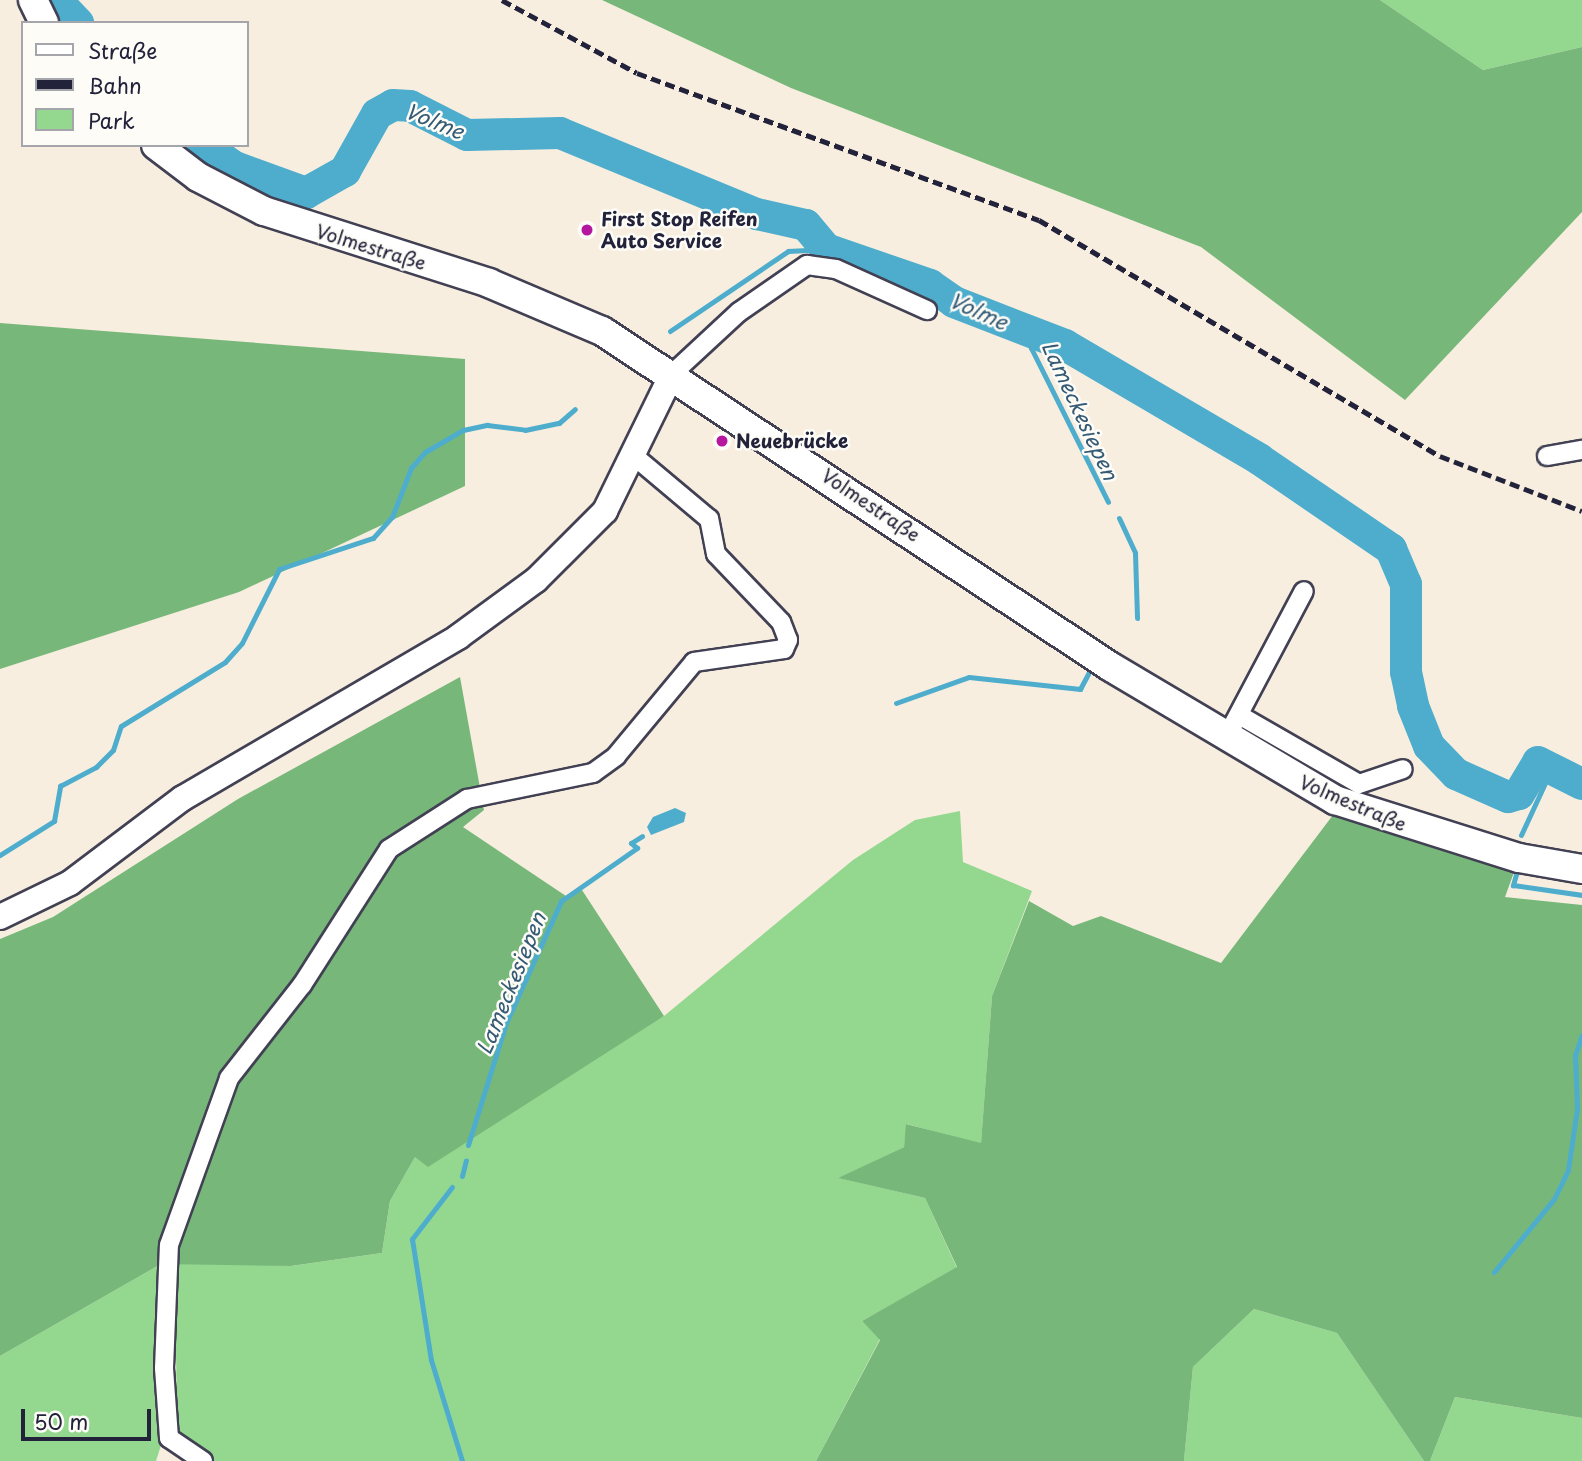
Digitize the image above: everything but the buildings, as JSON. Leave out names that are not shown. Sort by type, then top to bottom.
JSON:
[{"type":"main road","name":"Volmestraße","points":[[159,147],[198,177],[264,211],[489,283],[602,331],[1375,815],[1519,858],[1582,869]]},
{"type":"main road","points":[[0,917],[70,883],[183,798],[503,606],[587,533],[635,457],[673,374]]},
{"type":"street","points":[[673,374],[738,312],[807,265],[836,268],[927,310]]},
{"type":"street","points":[[1547,456],[1582,450]]},
{"type":"street","points":[[203,1461],[169,1438],[164,1368],[169,1245],[229,1078],[302,985],[389,849],[467,799],[593,773],[616,756],[694,662],[784,649],[788,640],[780,622],[716,554],[709,519],[635,457]]},
{"type":"street","points":[[1304,591],[1232,727],[1359,784],[1403,769]]},
{"type":"green space","points":[[602,0],[1380,0],[1483,70],[1582,47],[1582,212],[1405,400],[1201,247],[791,88]]},
{"type":"green space","points":[[1380,0],[1582,0],[1582,47],[1483,70]]},
{"type":"green space","points":[[0,323],[465,359],[465,486],[239,592],[0,669]]},
{"type":"green space","points":[[460,677],[484,810],[463,827],[566,896],[582,890],[664,1016],[428,1167],[415,1157],[390,1201],[382,1253],[291,1266],[161,1264],[0,1356],[0,939],[53,917],[238,799]]},
{"type":"green space","points":[[960,811],[963,862],[1032,891],[992,996],[981,1144],[907,1124],[904,1147],[839,1178],[925,1198],[957,1268],[862,1321],[880,1339],[816,1461],[209,1461],[177,1434],[175,1260],[291,1266],[382,1253],[390,1201],[415,1157],[664,1016],[853,860],[915,820]]},
{"type":"green space","points":[[1333,815],[1517,864],[1505,897],[1582,905],[1582,1418],[1455,1397],[1430,1461],[1424,1461],[1337,1333],[1254,1309],[1193,1367],[1184,1461],[816,1461],[880,1340],[862,1321],[957,1267],[925,1198],[838,1178],[904,1147],[906,1124],[981,1143],[992,996],[1029,901],[1073,926],[1101,916],[1221,963]]},
{"type":"green space","points":[[161,1264],[163,1439],[156,1461],[0,1461],[0,1356]]},
{"type":"green space","points":[[1254,1309],[1337,1333],[1424,1461],[1184,1461],[1193,1367]]},
{"type":"green space","points":[[1455,1397],[1582,1418],[1582,1461],[1430,1461]]},
{"type":"water","points":[[675,808],[686,813],[684,822],[651,835],[647,827],[653,817]]},
{"type":"waterway","name":"Volme","points":[[56,0],[76,21]]},
{"type":"waterway","name":"Volme","points":[[206,147],[235,167],[306,193],[345,171],[377,114],[393,105],[410,106],[467,135],[560,133],[757,214],[806,225],[826,249],[930,285],[954,302],[1065,345],[1259,459],[1391,549],[1406,584],[1406,672],[1413,706],[1429,746],[1456,774],[1508,797],[1519,794],[1538,762],[1582,784]]},
{"type":"waterway","points":[[670,331],[788,251],[826,249]]},
{"type":"waterway","name":"Lameckesiepen","points":[[1030,331],[1031,348],[1108,502]]},
{"type":"waterway","points":[[0,855],[54,821],[60,786],[96,767],[113,750],[121,726],[225,662],[242,643],[279,569],[373,538],[392,517],[411,468],[425,452],[463,430],[487,425],[525,430],[559,423],[575,409]]},
{"type":"waterway","name":"Lameckesiepen","points":[[1119,518],[1135,553],[1137,618]]},
{"type":"waterway","name":"Lameckesiepen","points":[[896,703],[969,677],[1080,689],[1089,672]]},
{"type":"waterway","points":[[1521,835],[1552,768]]},
{"type":"waterway","name":"Lameckesiepen","points":[[468,1145],[506,1023],[561,901],[637,848],[631,843],[642,836]]},
{"type":"waterway","points":[[1517,871],[1513,885],[1582,895]]},
{"type":"waterway","points":[[1494,1272],[1554,1199],[1568,1170],[1577,1108],[1575,1055],[1582,1035]]},
{"type":"waterway","name":"Lameckesiepen","points":[[462,1176],[466,1160]]},
{"type":"waterway","name":"Lameckesiepen","points":[[452,1187],[412,1239],[431,1360],[462,1461]]},
{"type":"railway","points":[[502,0],[637,73],[1039,220],[1440,456],[1582,511]]},
{"type":"place","name":"First Stop Reifen Auto Service","points":[[587,230]]},
{"type":"place","name":"Neuebrücke","points":[[722,441]]}]
